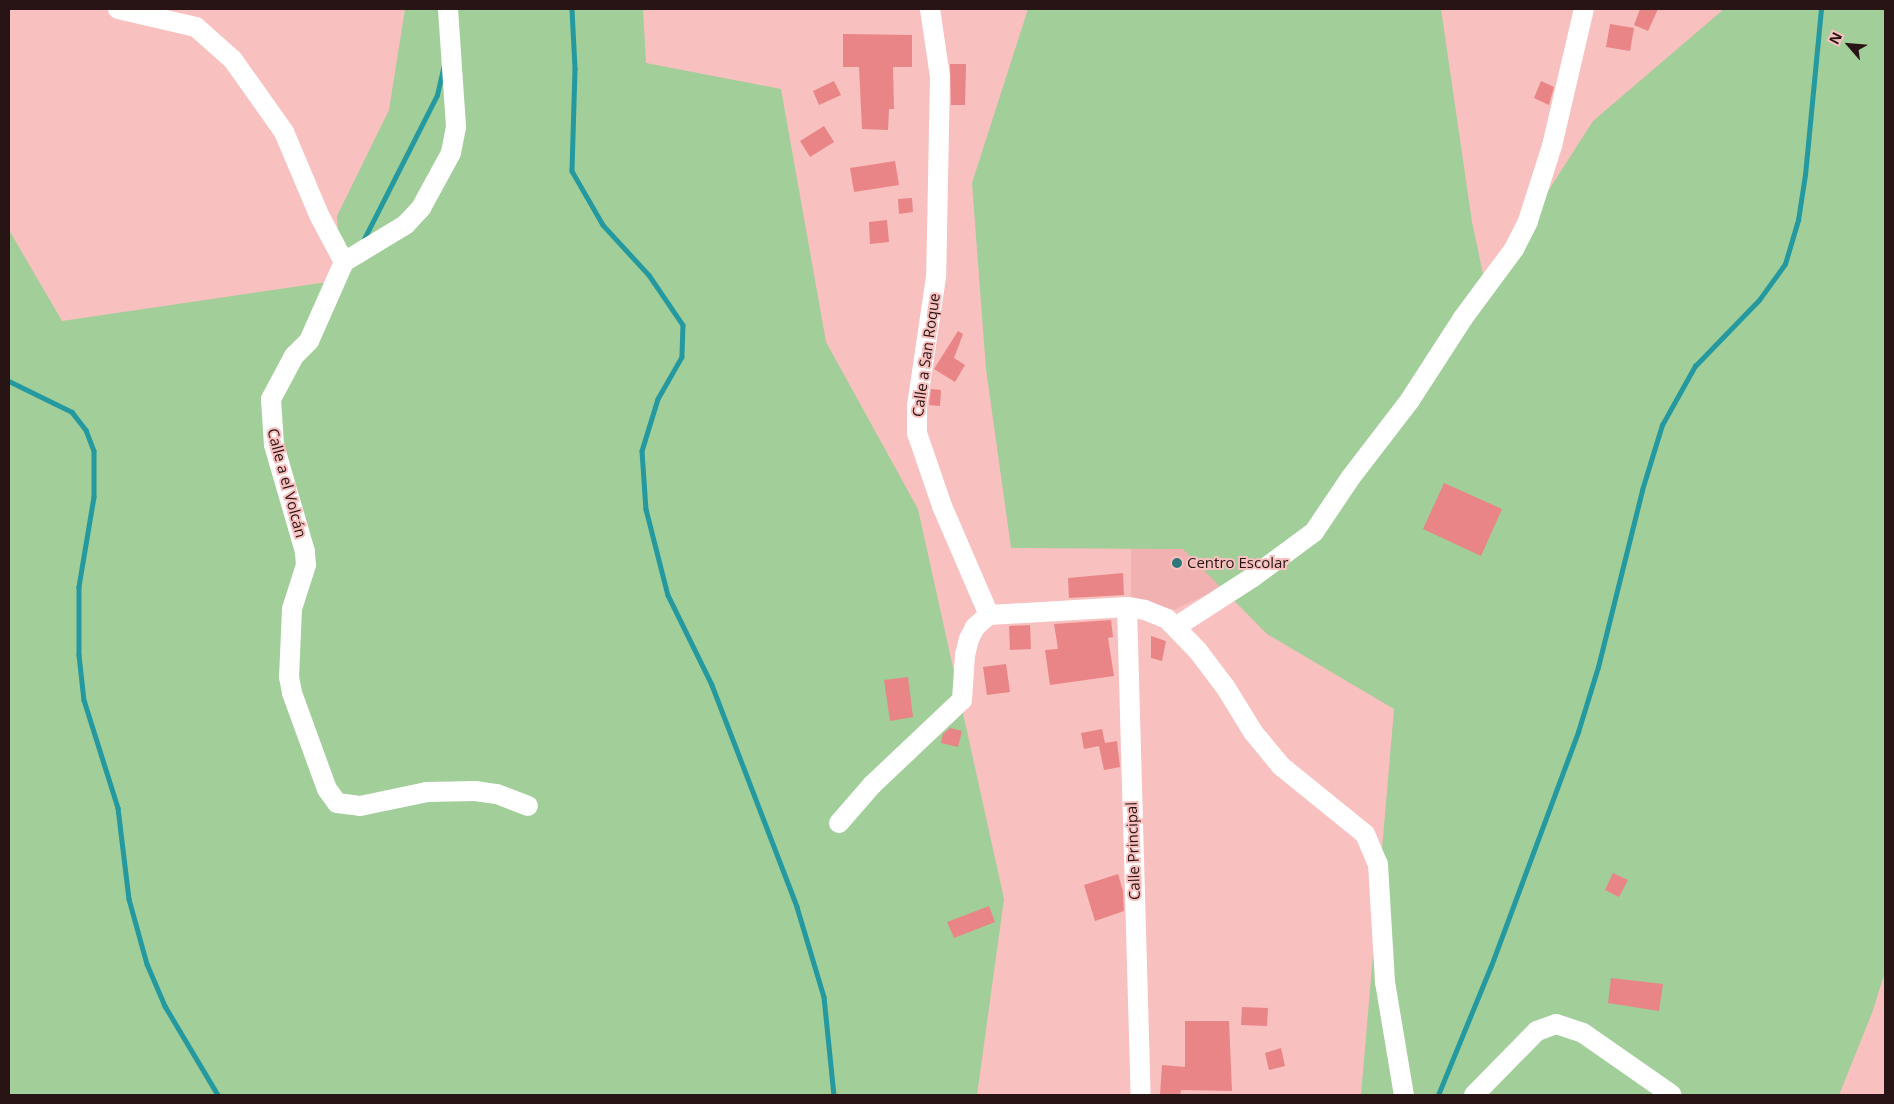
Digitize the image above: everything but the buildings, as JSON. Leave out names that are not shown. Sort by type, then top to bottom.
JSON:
[{"type":"street","points":[[118,9],[196,27],[234,60],[284,132],[319,215],[344,262],[405,225],[431,193],[451,153],[456,127],[448,9]]},
{"type":"street","name":"Calle a San Roque","points":[[930,9],[940,77],[936,278],[917,406],[917,433],[942,506],[989,615]]},
{"type":"street","points":[[1177,626],[1253,577],[1314,532],[1351,477],[1410,400],[1463,318],[1514,249],[1528,221],[1552,146],[1584,9]]},
{"type":"street","name":"Calle a el Volcán","points":[[344,262],[312,335],[288,366],[271,407],[274,444],[306,552],[306,565],[292,609],[288,661],[290,685],[327,789],[337,803],[360,806],[427,792],[475,791],[497,794],[528,806]]},
{"type":"street","points":[[839,823],[872,785],[962,700],[964,655],[969,639],[975,627],[989,615],[1127,607],[1156,614],[1177,626],[1226,688],[1253,732],[1281,766],[1370,841],[1382,894],[1385,982],[1404,1095]]},
{"type":"street","name":"Calle Principal","points":[[1127,607],[1141,1095]]},
{"type":"street","points":[[1474,1095],[1537,1031],[1556,1024],[1583,1033],[1672,1095]]},
{"type":"shaded area","name":"Centro Escolar","points":[[1131,542],[1225,545],[1223,582],[1214,591],[1174,610],[1131,596]]},
{"type":"green space","points":[[405,9],[643,9],[646,63],[781,89],[826,342],[918,509],[1004,899],[977,1095],[9,1095],[9,230],[62,321],[341,280],[337,216],[389,110]]},
{"type":"green space","points":[[1028,9],[1441,9],[1472,222],[1486,288],[1593,121],[1724,9],[1885,9],[1885,972],[1872,1013],[1839,1095],[1361,1095],[1394,709],[1267,634],[1183,549],[1011,548],[986,369],[972,183]]},
{"type":"waterway","points":[[572,9],[575,69],[572,171],[603,225],[649,275],[683,325],[682,357],[658,399],[642,451],[646,509],[668,595],[712,685],[797,907],[824,997],[834,1095]]},
{"type":"waterway","points":[[1438,1095],[1491,966],[1578,732],[1598,667],[1642,490],[1662,425],[1695,366],[1759,300],[1785,264],[1798,220],[1805,175],[1821,9]]},
{"type":"waterway","points":[[364,239],[437,95],[443,68]]},
{"type":"waterway","points":[[9,381],[72,412],[86,430],[94,451],[94,497],[79,587],[79,655],[84,700],[118,808],[129,899],[147,964],[165,1006],[218,1095]]},
{"type":"place","name":"Centro Escolar","points":[[1177,563]]}]
